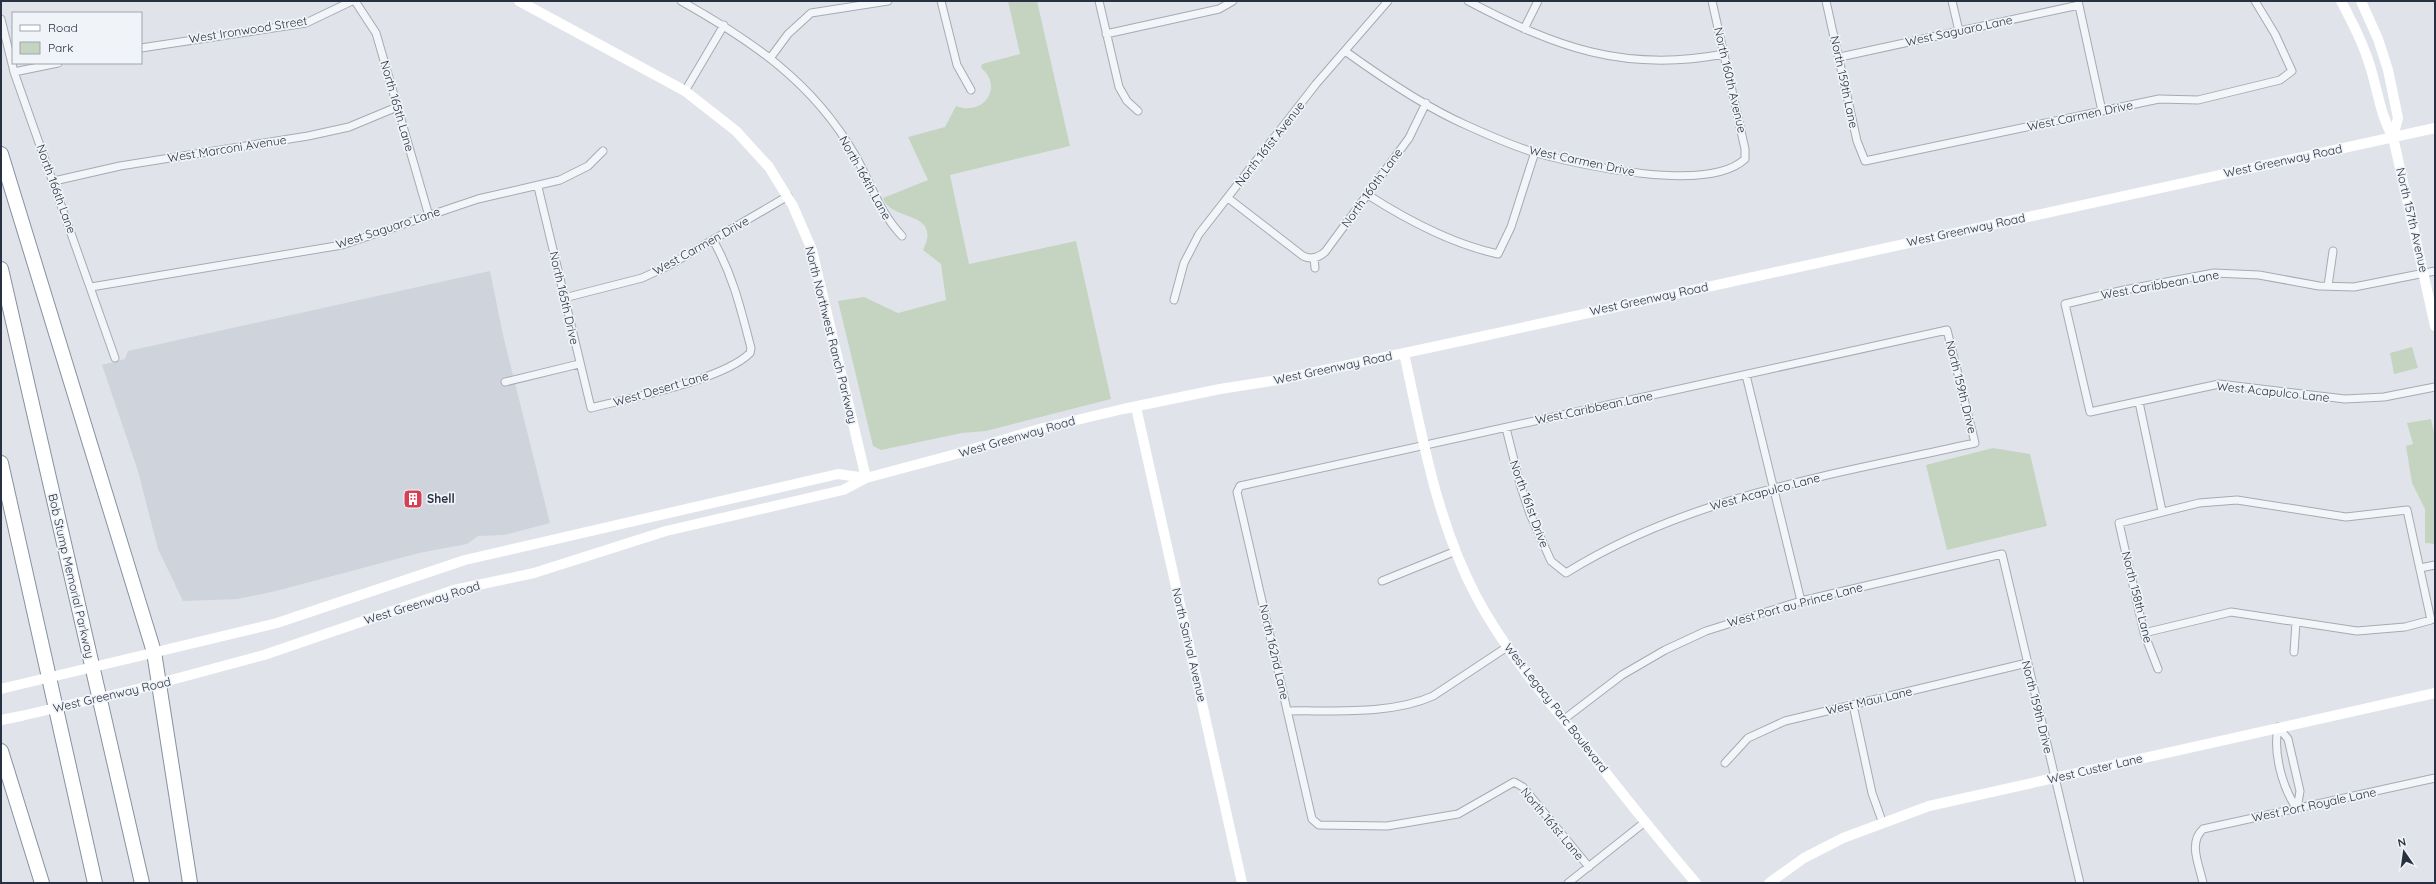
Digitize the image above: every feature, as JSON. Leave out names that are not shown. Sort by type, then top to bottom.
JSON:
[{"type":"highway","points":[[1,154],[154,652],[190,883]]},
{"type":"highway","name":"Bob Stump Memorial Parkway","points":[[1,269],[142,883]]},
{"type":"highway","points":[[1,463],[95,883]]},
{"type":"highway","points":[[1,751],[42,883]]},
{"type":"main road","name":"North Northwest Ranch Parkway","points":[[519,1],[685,91],[736,131],[769,167],[788,196],[801,222],[817,269],[866,478]]},
{"type":"main road","points":[[2341,1],[2361,42],[2375,82],[2384,121],[2393,137]]},
{"type":"main road","points":[[2361,1],[2378,39],[2388,70],[2398,118],[2393,137]]},
{"type":"main road","name":"West Greenway Road","points":[[1,720],[160,685],[264,655],[454,590],[534,573],[666,531],[843,490],[866,478],[956,454],[1043,428],[1136,407],[1404,352],[2435,128]]},
{"type":"main road","name":"North 157th Avenue","points":[[2393,137],[2435,326]]},
{"type":"main road","name":"West Legacy Parc Boulevard","points":[[1404,352],[1424,445],[1440,508],[1456,551],[1476,596],[1507,647],[1563,720],[1696,883]]},
{"type":"main road","name":"North Sarival Avenue","points":[[1136,407],[1242,883]]},
{"type":"main road","name":"West Greenway Road","points":[[1,689],[277,623],[465,560],[838,474],[866,478]]},
{"type":"main road","name":"West Custer Lane","points":[[1769,883],[1804,858],[1842,838],[1882,821],[1929,806],[2435,693]]},
{"type":"street","name":"West Ironwood Street","points":[[142,48],[253,29],[306,23],[353,1]]},
{"type":"street","name":"North 165th Lane","points":[[353,1],[376,33],[429,216]]},
{"type":"street","name":"North 164th Lane","points":[[681,1],[724,25],[771,57],[805,87],[832,120],[855,155],[890,223],[902,236]]},
{"type":"street","points":[[771,57],[788,34],[811,13],[888,1]]},
{"type":"street","points":[[941,1],[957,64],[972,90]]},
{"type":"street","points":[[1099,1],[1122,94],[1138,111]]},
{"type":"street","points":[[1106,34],[1219,9],[1233,1]]},
{"type":"street","name":"North 161st Avenue","points":[[1174,300],[1180,274],[1192,246],[1228,198],[1345,51],[1388,1]]},
{"type":"street","points":[[1468,1],[1524,29],[1562,45],[1603,56],[1654,61],[1724,54]]},
{"type":"street","points":[[1524,29],[1538,1]]},
{"type":"street","name":"North 160th Avenue","points":[[1712,1],[1745,149],[1745,159]]},
{"type":"street","name":"North 159th Lane","points":[[1826,1],[1840,57],[1857,141],[1865,161]]},
{"type":"street","points":[[1952,1],[1959,31]]},
{"type":"street","name":"West Carmen Drive","points":[[1865,161],[2159,99],[2198,100],[2280,80],[2292,71],[2275,34],[2255,1]]},
{"type":"street","points":[[2078,3],[2102,111]]},
{"type":"street","name":"West Saguaro Lane","points":[[1840,57],[2078,3]]},
{"type":"street","name":"North 166th Lane","points":[[1,19],[12,64]]},
{"type":"street","points":[[685,91],[724,25]]},
{"type":"street","name":"West Carmen Drive","points":[[1345,51],[1380,77],[1465,125],[1535,152],[1654,176],[1701,175],[1737,167],[1745,159]]},
{"type":"street","name":"North 166th Lane","points":[[12,64],[115,358]]},
{"type":"street","points":[[14,72],[53,64]]},
{"type":"street","name":"North 160th Lane","points":[[1314,258],[1324,252],[1368,195],[1408,138],[1426,103]]},
{"type":"street","name":"West Marconi Avenue","points":[[54,181],[120,166],[308,136],[349,127],[397,107]]},
{"type":"street","name":"West Saguaro Lane","points":[[91,287],[312,251],[371,236],[478,199],[538,187],[560,180],[588,166],[603,151]]},
{"type":"street","points":[[1368,195],[1414,222],[1478,250],[1498,254],[1511,227],[1535,152]]},
{"type":"street","name":"North 165th Drive","points":[[538,187],[590,408]]},
{"type":"street","name":"West Carmen Drive","points":[[564,298],[642,278],[713,240],[788,196]]},
{"type":"street","points":[[1228,198],[1303,256],[1314,258],[1315,268]]},
{"type":"street","name":"West Desert Lane","points":[[590,408],[701,379],[724,369],[750,354],[751,348],[735,286],[728,265],[713,240]]},
{"type":"street","points":[[2328,286],[2333,251]]},
{"type":"street","name":"West Caribbean Lane","points":[[2090,412],[2065,304],[2124,290],[2214,273],[2259,275],[2328,286],[2354,287],[2435,271]]},
{"type":"street","name":"West Caribbean Lane","points":[[1240,486],[1947,330]]},
{"type":"street","name":"North 159th Drive","points":[[1947,330],[1975,443]]},
{"type":"street","points":[[505,382],[579,364]]},
{"type":"street","points":[[1746,375],[1801,601]]},
{"type":"street","name":"West Acapulco Lane","points":[[2090,412],[2219,384],[2345,399],[2384,397],[2435,387]]},
{"type":"street","points":[[2139,402],[2162,511],[2199,503],[2237,500],[2346,517],[2407,510],[2431,620],[2405,627],[2357,631],[2231,612],[2144,633]]},
{"type":"street","name":"North 161st Drive","points":[[1506,428],[1520,484],[1533,520],[1551,561],[1566,572]]},
{"type":"street","name":"West Acapulco Lane","points":[[1566,572],[1596,554],[1680,517],[1774,488],[1975,443]]},
{"type":"street","name":"North 162nd Lane","points":[[1240,486],[1236,492],[1312,820],[1319,825],[1387,826],[1458,814],[1514,782]]},
{"type":"street","name":"North 158th Lane","points":[[2158,669],[2144,633],[2119,523],[2162,511]]},
{"type":"street","points":[[1382,580],[1456,551]]},
{"type":"street","name":"North 159th Drive","points":[[2002,554],[2026,663],[2080,883]]},
{"type":"street","name":"West Port au Prince Lane","points":[[1563,720],[1622,674],[1665,650],[1735,620],[1801,601],[2002,554]]},
{"type":"street","points":[[2420,568],[2435,565]]},
{"type":"street","points":[[2294,652],[2296,622]]},
{"type":"street","points":[[1287,711],[1393,708],[1420,702],[1433,696],[1507,647]]},
{"type":"street","name":"West Maui Lane","points":[[1725,763],[1748,738],[1785,721],[2026,663]]},
{"type":"street","points":[[1853,705],[1872,793],[1882,821]]},
{"type":"street","points":[[2278,727],[2288,739],[2296,773],[2300,791],[2297,809]]},
{"type":"street","points":[[2278,727],[2275,741],[2283,776],[2287,793],[2297,809]]},
{"type":"street","points":[[2283,776],[2296,773]]},
{"type":"street","name":"West Port Royale Lane","points":[[2203,883],[2194,845],[2196,836],[2203,829],[2435,778]]},
{"type":"street","name":"North 161st Lane","points":[[1514,782],[1523,787],[1589,867]]},
{"type":"street","points":[[1568,883],[1645,822]]},
{"type":"shaded area","points":[[490,271],[503,335],[550,523],[504,535],[478,536],[467,544],[419,553],[276,591],[238,599],[183,601],[158,549],[138,471],[102,365],[125,359],[128,351]]},
{"type":"green space","points":[[1008,1],[1037,1],[1070,146],[950,175],[969,264],[1076,241],[1111,399],[986,431],[962,433],[881,450],[873,446],[838,301],[864,297],[898,313],[946,300],[941,264],[923,250],[927,237],[926,228],[921,222],[895,211],[883,198],[928,180],[908,137],[945,127],[956,106],[966,108],[975,107],[982,104],[988,98],[991,91],[991,83],[988,75],[981,68],[982,64],[1020,54]]},
{"type":"green space","points":[[2412,347],[2418,368],[2394,374],[2390,353]]},
{"type":"green space","points":[[2431,419],[2435,437],[2435,544],[2425,543],[2425,509],[2412,483],[2406,446],[2413,444],[2407,423]]},
{"type":"green space","points":[[1993,448],[2030,454],[2047,526],[1947,550],[1926,465]]},
{"type":"place","name":"Shell","points":[[413,499]]}]
